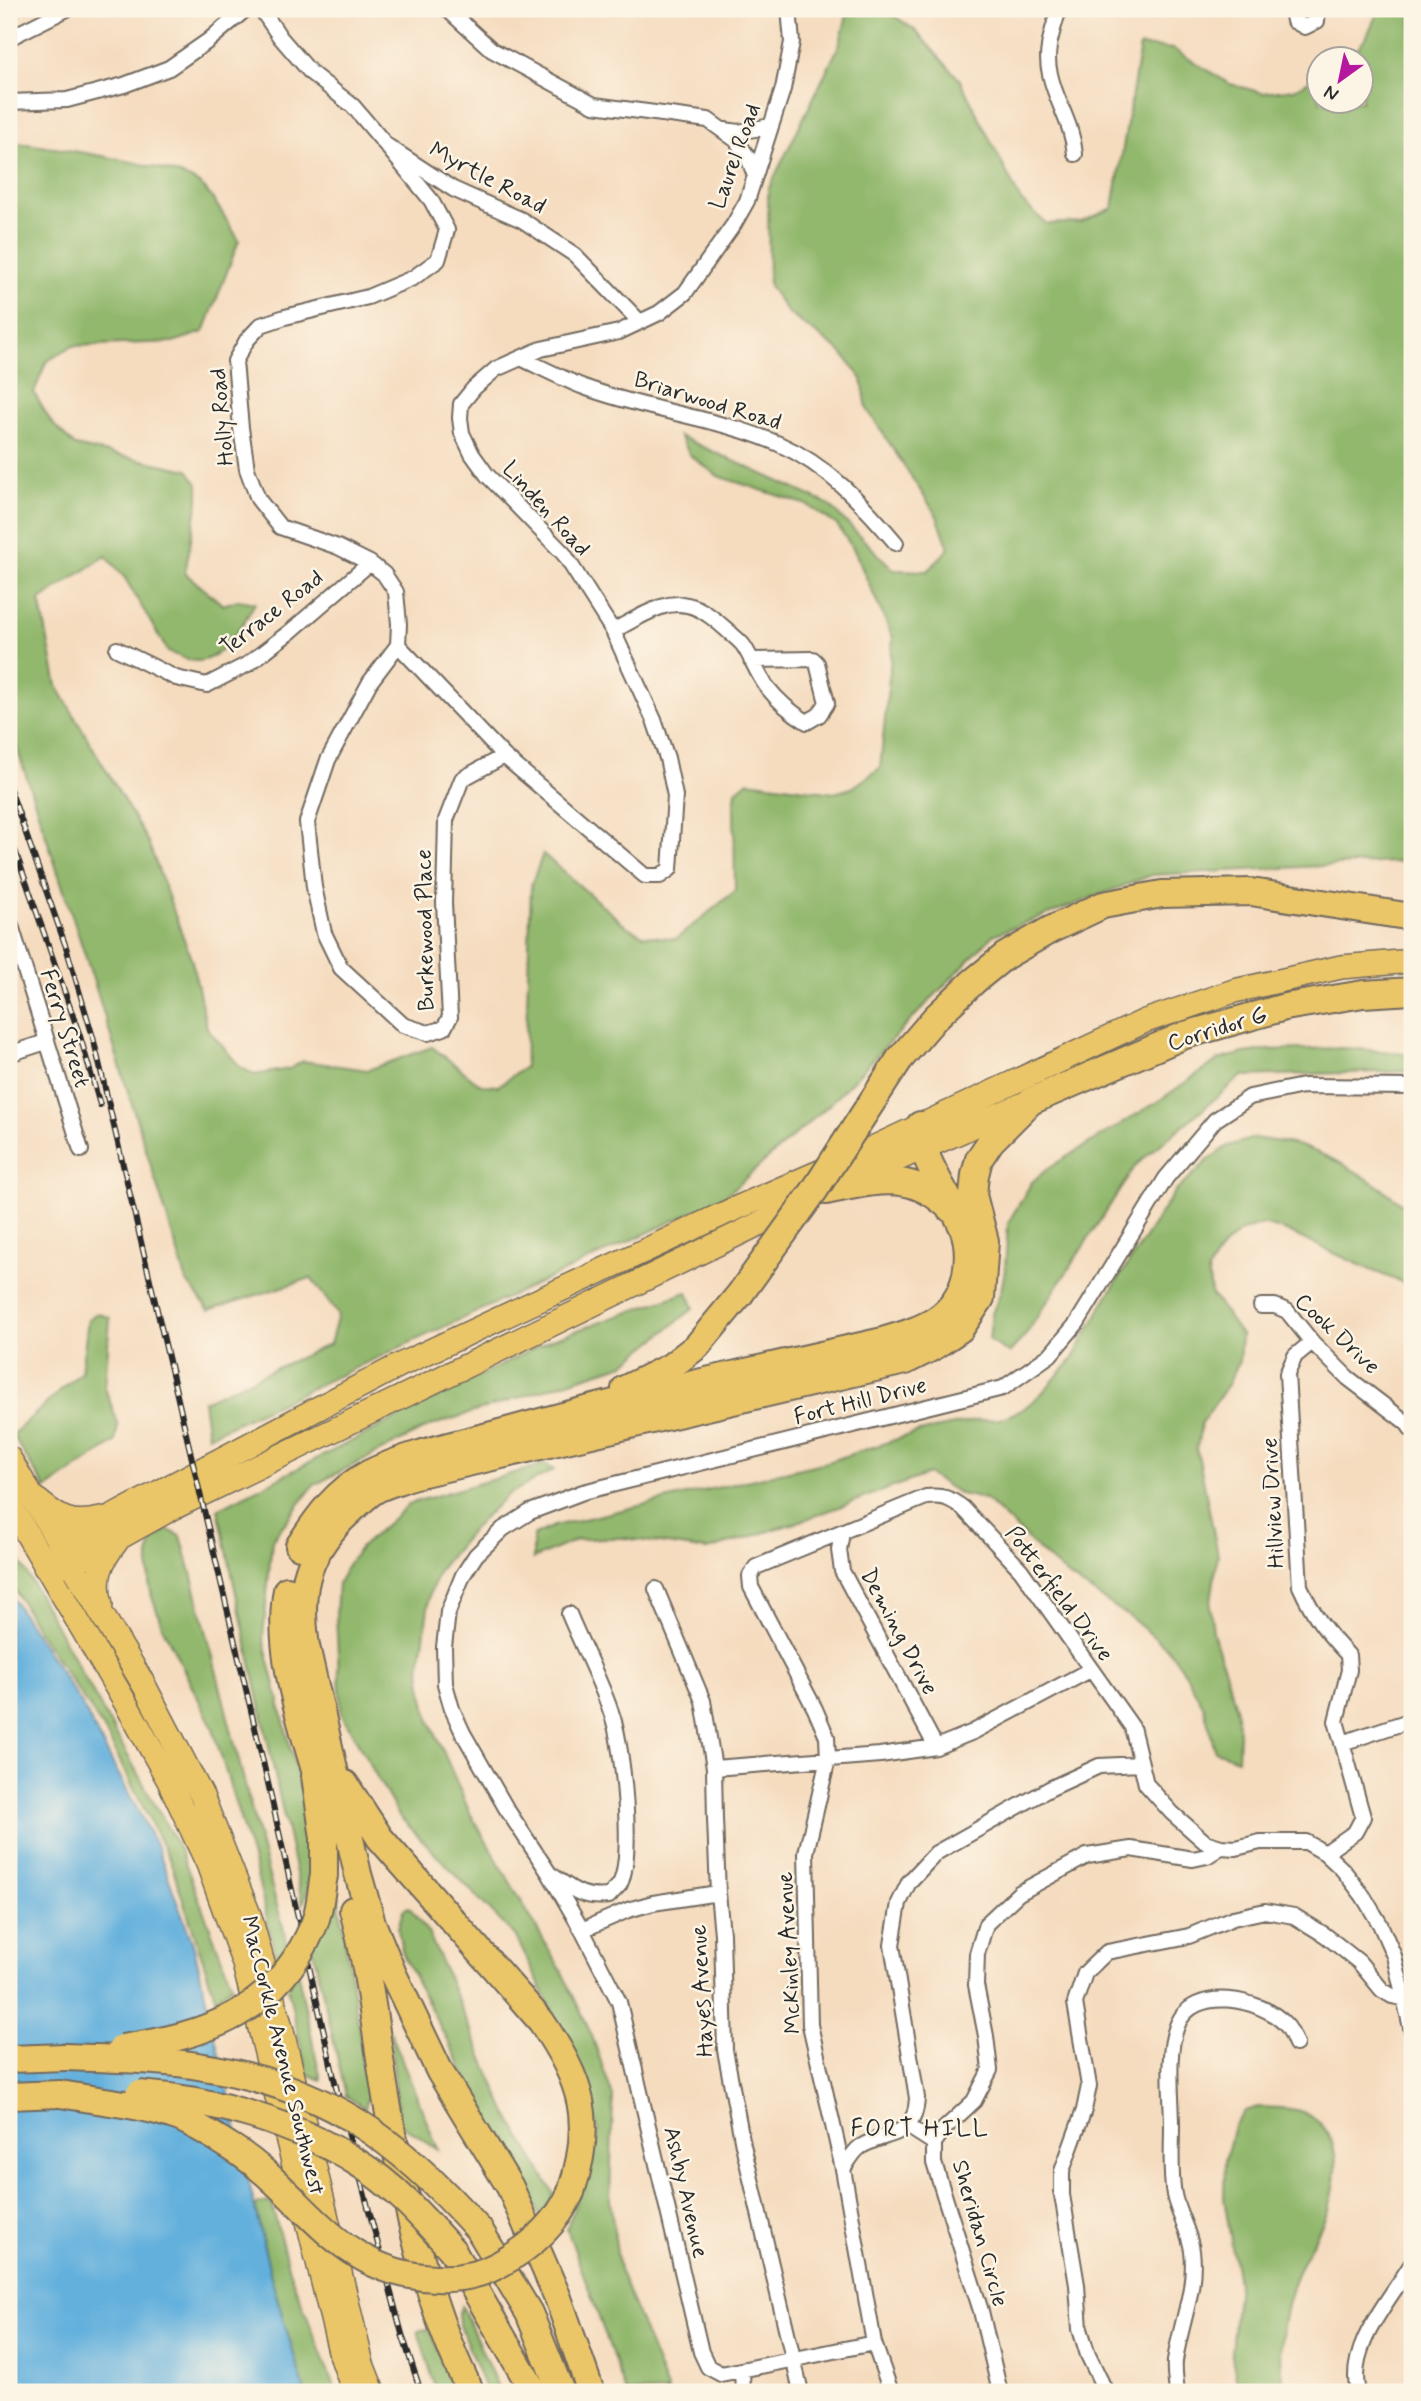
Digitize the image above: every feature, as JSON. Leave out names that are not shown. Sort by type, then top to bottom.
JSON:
[{"type":"highway","points":[[586,1409],[670,1367],[697,1346],[740,1294],[814,1191],[899,1060],[935,1018],[1005,956],[1050,930],[1103,905],[1163,894],[1251,892],[1412,917]]},
{"type":"highway","name":"Corridor G","points":[[1031,1101],[1185,1035],[1285,1007],[1363,994],[1412,991]]},
{"type":"highway","points":[[471,2392],[436,2309],[422,2266],[387,2102],[357,1923],[320,1752],[301,1616],[304,1586],[313,1556],[330,1532],[376,1490],[411,1476],[905,1361],[933,1347],[960,1329],[981,1298],[985,1241],[973,1195],[979,1160],[991,1141],[1031,1101]]},
{"type":"highway","points":[[591,2392],[558,2298],[510,2187],[440,2071],[393,1974],[372,1923],[320,1752],[286,1661],[284,1613],[292,1567],[299,1547],[331,1500],[369,1474],[415,1456],[586,1409],[879,1342],[918,1330],[942,1317],[957,1302],[969,1262],[968,1244],[925,1138]]},
{"type":"highway","points":[[925,1138],[971,1219],[979,1241],[984,1275]]},
{"type":"highway","points":[[826,1191],[879,1180],[905,1181],[930,1191],[957,1215]]},
{"type":"highway","points":[[66,2057],[178,2039],[215,2026],[248,2008],[267,1993],[286,1972],[314,1926],[324,1875],[320,1752]]},
{"type":"highway","points":[[60,2094],[150,2110],[181,2119],[229,2145],[263,2172],[336,2241],[363,2259],[390,2271],[417,2277],[447,2278],[489,2270],[523,2252],[558,2216],[571,2192],[582,2149],[580,2095],[561,2050],[541,2021],[380,1838],[345,1784],[320,1752]]},
{"type":"highway","points":[[9,2059],[66,2057],[201,2066],[242,2074],[331,2105],[360,2122],[396,2148],[436,2184],[480,2231],[529,2313],[561,2392]]},
{"type":"highway","points":[[9,2096],[131,2094],[190,2100],[278,2124],[319,2141],[359,2164],[424,2218],[452,2250],[534,2392]]},
{"type":"main road","points":[[9,1458],[19,1498],[61,1519],[116,1526],[171,1509],[826,1191],[1145,1021],[1234,990],[1341,967],[1412,961]]},
{"type":"main road","points":[[45,1567],[400,1365],[723,1214],[847,1160],[925,1138],[1031,1101]]},
{"type":"main road","name":"MacCorkle Avenue Southwest","points":[[19,1498],[66,1555],[144,1685],[202,1796],[250,1917],[282,2031],[362,2364],[373,2392]]},
{"type":"main road","name":"MacCorkle Avenue Southwest","points":[[19,1498],[45,1567],[156,1758],[208,1864],[244,1964],[331,2314],[354,2392]]},
{"type":"main road","points":[[105,1619],[99,1597],[98,1572],[116,1526]]},
{"type":"street","points":[[9,38],[67,9]]},
{"type":"street","points":[[9,102],[66,100],[124,85],[169,68],[208,41],[246,9]]},
{"type":"street","name":"Myrtle Road","points":[[261,9],[280,37],[311,73],[353,106],[386,145],[453,189],[522,219],[575,255],[640,322]]},
{"type":"street","points":[[446,9],[492,50],[594,105],[708,120],[736,140],[748,157],[755,176]]},
{"type":"street","name":"Laurel Road","points":[[640,322],[659,313],[685,293],[747,201],[783,89],[792,42],[789,9]]},
{"type":"street","points":[[1059,9],[1048,47],[1049,73],[1073,133],[1075,153]]},
{"type":"street","points":[[1292,9],[1294,21],[1305,27],[1317,21],[1318,9]]},
{"type":"street","points":[[724,130],[738,132],[771,126]]},
{"type":"street","name":"Holly Road","points":[[386,145],[432,200],[447,230],[438,260],[413,278],[368,297],[261,325],[247,340],[236,361],[240,428],[247,469],[258,499],[280,527],[338,547],[370,563],[384,574],[396,592],[398,645]]},
{"type":"street","name":"Linden Road","points":[[503,756],[646,876],[660,876],[670,869],[675,796],[667,758],[654,720],[613,631],[564,554],[487,475],[472,454],[462,433],[460,418],[461,404],[474,388],[496,369],[541,349],[620,332],[640,322]]},
{"type":"street","name":"Briarwood Road","points":[[521,358],[585,387],[721,424],[780,444],[821,469],[862,503],[896,543]]},
{"type":"street","name":"Terrace Road","points":[[117,649],[176,678],[207,685],[248,664],[370,563]]},
{"type":"street","points":[[613,631],[662,607],[689,605],[709,613],[742,644],[751,660],[769,689],[795,714],[807,722],[823,709],[827,702],[817,663],[813,659],[751,660]]},
{"type":"street","points":[[398,645],[503,756]]},
{"type":"street","name":"Burkewood Place","points":[[398,645],[370,682],[350,716],[328,760],[307,822],[314,887],[324,933],[341,968],[403,1025],[428,1033],[444,1028],[450,1017],[443,854],[446,820],[462,779],[503,756]]},
{"type":"street","name":"Ferry Street","points":[[9,919],[81,1150]]},
{"type":"street","points":[[9,1054],[46,1042]]},
{"type":"street","name":"Fort Hill Drive","points":[[506,1808],[452,1709],[443,1665],[445,1626],[456,1589],[477,1555],[503,1529],[530,1512],[583,1492],[1003,1388],[1050,1355],[1077,1323],[1166,1178],[1215,1120],[1250,1097],[1303,1086],[1412,1087]]},
{"type":"street","name":"Cook Drive","points":[[1261,1306],[1275,1306],[1287,1311],[1312,1342],[1348,1378],[1407,1423],[1412,1430]]},
{"type":"street","name":"Hillview Drive","points":[[1312,1342],[1295,1356],[1287,1374],[1300,1586],[1312,1613],[1348,1655],[1349,1670],[1336,1721],[1342,1743]]},
{"type":"street","name":"Potterfield Drive","points":[[756,1567],[926,1497],[940,1496],[951,1499],[963,1508],[1021,1570],[1132,1727],[1146,1784],[1206,1842],[1221,1847]]},
{"type":"street","name":"Deming Drive","points":[[842,1532],[839,1550],[842,1572],[936,1747]]},
{"type":"street","name":"McKinley Avenue","points":[[756,1567],[751,1576],[751,1587],[827,1737],[828,1759],[806,1853],[810,2025],[843,2169],[874,2343],[891,2392]]},
{"type":"street","name":"Hayes Avenue","points":[[656,1589],[703,1701],[714,1768],[725,2050],[743,2145],[801,2392]]},
{"type":"street","points":[[569,1614],[614,1719],[628,1835],[626,1861],[619,1885],[609,1896],[628,1910]]},
{"type":"street","points":[[714,1768],[880,1755],[936,1747],[972,1732],[1090,1670]]},
{"type":"street","points":[[1325,1853],[1355,1832],[1363,1817],[1342,1743],[1412,1720]]},
{"type":"street","points":[[843,2169],[859,2148],[909,2127],[916,2112],[917,2098],[892,1945],[899,1903],[909,1882],[936,1853],[1049,1789],[1099,1766],[1141,1764]]},
{"type":"street","name":"Ashby Avenue","points":[[506,1808],[549,1873],[619,2002],[701,2352],[708,2367],[721,2374],[742,2371],[794,2357],[874,2343]]},
{"type":"street","name":"Sheridan Circle","points":[[1000,2392],[981,2311],[934,2163],[934,2143],[944,2129],[974,2101],[990,2070],[976,1986],[977,1954],[986,1924],[1019,1894],[1087,1856],[1131,1849],[1193,1859],[1207,1856],[1221,1847],[1236,1848],[1260,1842],[1306,1842],[1325,1853],[1343,1870],[1380,1924],[1394,1956],[1412,2032]]},
{"type":"street","name":"Ashby Avenue","points":[[549,1873],[576,1892],[592,1898],[609,1896]]},
{"type":"street","points":[[582,1930],[628,1910],[653,1903],[718,1893]]},
{"type":"street","points":[[1106,2392],[1088,2355],[1080,2329],[1077,2285],[1062,2195],[1062,2171],[1084,2110],[1089,2086],[1075,2003],[1085,1973],[1107,1952],[1189,1936],[1233,1918],[1265,1911],[1294,1916],[1325,1935],[1359,1962],[1382,1990],[1392,1996],[1406,1999]]},
{"type":"street","points":[[1177,2392],[1175,2364],[1190,2294],[1192,2250],[1174,2196],[1171,2053],[1176,2027],[1184,2012],[1197,2005],[1212,2000],[1228,2000],[1252,2004],[1272,2013],[1287,2026],[1296,2044]]},
{"type":"street","points":[[909,2127],[934,2143]]},
{"type":"street","points":[[1358,2392],[1354,2380],[1357,2356],[1369,2330],[1412,2263]]},
{"type":"street","points":[[742,2371],[743,2392]]},
{"type":"green space","points":[[884,9],[915,30],[960,80],[1021,201],[1047,224],[1081,222],[1113,208],[1140,46],[1173,49],[1230,84],[1263,93],[1294,89],[1306,83],[1306,116],[1376,116],[1376,46],[1359,46],[1367,36],[1379,9],[1412,9],[1412,861],[1152,875],[993,935],[830,1104],[723,1198],[208,1436],[203,1401],[330,1344],[338,1315],[311,1278],[209,1310],[187,1282],[93,979],[9,724],[9,142],[142,164],[190,179],[208,193],[239,240],[204,332],[173,342],[72,346],[46,362],[34,393],[51,422],[75,446],[188,470],[198,484],[198,501],[185,573],[223,605],[238,600],[255,603],[225,647],[208,658],[195,661],[168,652],[125,578],[106,556],[40,600],[57,686],[148,842],[192,961],[207,1028],[240,1067],[255,1075],[289,1069],[303,1061],[368,1070],[432,1047],[481,1085],[498,1086],[525,1067],[531,885],[543,854],[626,926],[643,935],[676,939],[735,891],[736,791],[748,781],[834,793],[852,788],[880,768],[893,638],[854,550],[837,525],[807,505],[718,476],[691,456],[679,436],[828,504],[894,570],[928,571],[949,548],[937,516],[867,409],[862,379],[841,352],[788,313],[769,286],[768,190],[839,46],[847,15]]},
{"type":"green space","points":[[1346,1048],[1412,1054],[1412,1071],[1242,1076],[1136,1165],[1025,1336],[1009,1353],[989,1340],[992,1314],[1001,1291],[1005,1270],[1008,1223],[1032,1182],[1050,1167],[1157,1102],[1218,1060],[1267,1050]]},
{"type":"green space","points":[[1254,1138],[1297,1145],[1333,1159],[1374,1183],[1412,1212],[1412,1286],[1284,1230],[1262,1224],[1239,1232],[1221,1249],[1208,1270],[1211,1293],[1241,1335],[1239,1361],[1229,1383],[1201,1424],[1197,1449],[1218,1555],[1210,1607],[1213,1632],[1236,1707],[1238,1759],[1215,1751],[1204,1707],[1181,1666],[1167,1648],[1130,1617],[1071,1578],[985,1499],[960,1494],[928,1474],[798,1522],[708,1550],[624,1538],[601,1538],[576,1540],[533,1559],[533,1536],[554,1526],[827,1462],[919,1432],[974,1421],[1000,1419],[1022,1410],[1040,1395],[1072,1360],[1108,1295],[1174,1193],[1208,1160],[1228,1146]]},
{"type":"green space","points":[[687,1292],[694,1308],[624,1364],[430,1426],[314,1485],[272,1540],[263,1637],[317,1855],[303,1906],[218,1509],[552,1339]]},
{"type":"green space","points":[[97,1313],[110,1318],[105,1388],[118,1424],[115,1442],[46,1489],[12,1435],[81,1372],[88,1319]]},
{"type":"green space","points":[[545,1464],[554,1470],[507,1495],[471,1531],[439,1570],[430,1593],[420,1667],[423,1694],[429,1719],[470,1813],[562,1972],[592,2036],[613,2097],[610,2200],[619,2269],[668,2392],[626,2392],[567,2229],[599,2131],[570,2047],[516,1937],[399,1816],[341,1713],[336,1615],[338,1583],[361,1547],[415,1502]]},
{"type":"green space","points":[[168,1530],[181,1536],[289,1948],[278,1967],[257,1875],[212,1726],[163,1628],[152,1597],[149,1552],[154,1538]]},
{"type":"green space","points":[[9,1541],[180,1850],[232,1985],[216,2000],[171,1863],[106,1733],[36,1628],[9,1579]]},
{"type":"green space","points":[[336,1882],[369,2094],[365,2108],[346,2096],[312,1946],[318,1923]]},
{"type":"green space","points":[[409,1907],[429,1934],[506,2112],[554,2194],[541,2218],[526,2183],[503,2147],[402,1951],[398,1929],[403,1910]]},
{"type":"green space","points":[[297,1970],[321,2080],[307,2074],[288,1989]]},
{"type":"green space","points":[[390,2030],[438,2150],[398,2122]]},
{"type":"green space","points":[[1259,2107],[1296,2110],[1320,2123],[1329,2135],[1336,2164],[1328,2210],[1298,2270],[1285,2313],[1281,2352],[1285,2392],[1239,2392],[1231,2351],[1238,2283],[1224,2198],[1225,2161],[1234,2126],[1245,2111]]},
{"type":"green space","points":[[271,2202],[289,2270],[336,2392],[305,2392],[272,2281],[255,2207]]},
{"type":"green space","points":[[462,2306],[500,2392],[486,2392],[459,2323],[458,2314]]},
{"type":"green space","points":[[430,2329],[455,2392],[437,2392],[418,2331]]},
{"type":"water","points":[[9,1593],[82,1705],[157,1847],[194,1947],[272,2281],[305,2392],[9,2392]]},
{"type":"railway","points":[[9,786],[66,947],[93,1037],[268,1783],[337,2091],[402,2334],[421,2392]]},
{"type":"railway","points":[[9,833],[80,1036],[100,1105]]},
{"type":"district","name":"FORT HILL","points":[[920,2128]]}]
